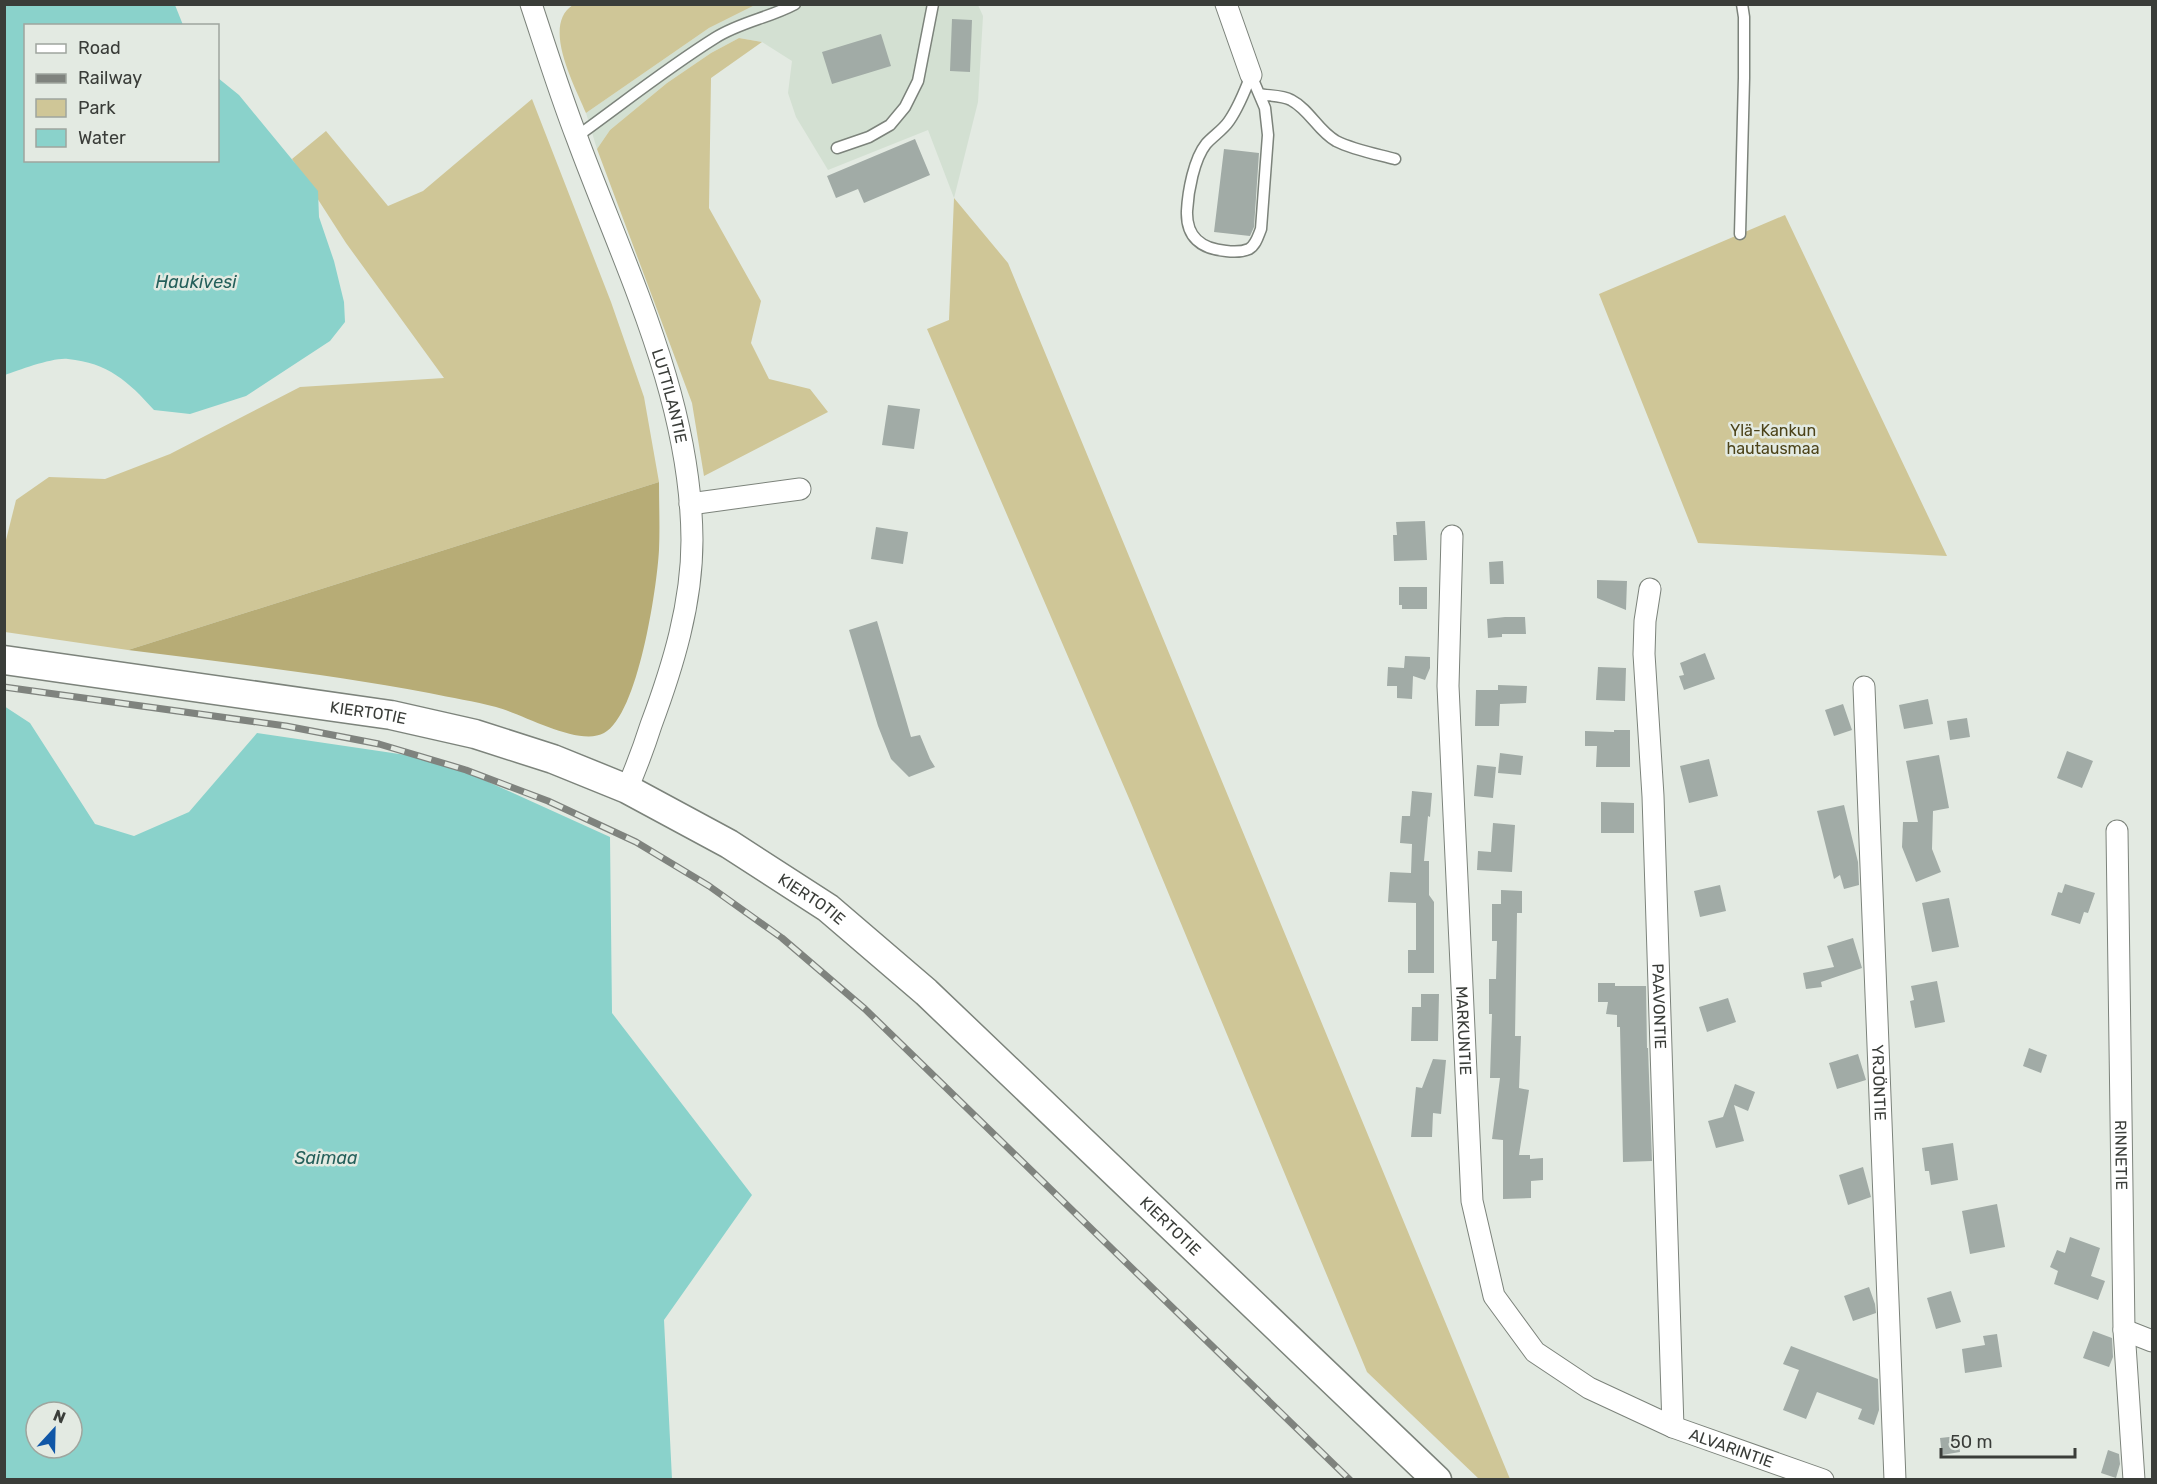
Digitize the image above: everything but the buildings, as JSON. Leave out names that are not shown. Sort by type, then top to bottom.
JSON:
[{"type":"street","points":[[1226,4],[1255,85]]},
{"type":"street","name":"LUTTILANTIE","points":[[538,7],[576,137],[649,321],[674,402],[687,475],[692,541],[685,617],[665,688],[627,789]]},
{"type":"street","points":[[690,504],[800,489]]},
{"type":"street","name":"MARKUNTIE","points":[[1452,536],[1448,686],[1472,1201],[1494,1296],[1535,1352],[1589,1388],[1672,1426]]},
{"type":"street","name":"PAAVONTIE","points":[[1650,588],[1645,621],[1644,654],[1653,807],[1672,1426]]},
{"type":"street","name":"KIERTOTIE","points":[[4,660],[391,715],[486,738],[553,759],[627,789],[729,844],[828,908],[926,992],[1437,1479]]},
{"type":"street","name":"YRJÖNTIE","points":[[1864,687],[1895,1479]]},
{"type":"street","name":"RINNETIE","points":[[2117,831],[2124,1330],[2134,1479]]},
{"type":"street","points":[[2124,1330],[2152,1341]]},
{"type":"street","name":"ALVARINTIE","points":[[1672,1426],[1823,1479]]},
{"type":"lane","points":[[576,137],[716,37],[752,20],[783,11],[795,4]]},
{"type":"lane","points":[[837,148],[869,137],[890,126],[905,107],[918,81],[933,4]]},
{"type":"lane","points":[[1740,234],[1744,78],[1742,4]]},
{"type":"lane","points":[[1255,85],[1264,108],[1268,135],[1261,229],[1257,241],[1250,248],[1236,252],[1213,250],[1199,243],[1189,231],[1187,210],[1195,164],[1205,145],[1228,122],[1245,91],[1255,85]]},
{"type":"lane","points":[[1255,85],[1289,99],[1303,108],[1321,130],[1335,141],[1395,159]]},
{"type":"shaded area","points":[[755,5],[978,5],[983,16],[978,102],[954,198],[928,130],[828,170],[796,117],[788,93],[792,61],[762,42],[739,38],[711,53],[667,83],[610,130],[597,149],[586,113],[709,28]]},
{"type":"shaded area","points":[[659,482],[659,542],[650,620],[636,677],[627,702],[616,722],[604,733],[580,736],[566,733],[496,707],[392,686],[128,650]]},
{"type":"green space","points":[[573,5],[755,5],[709,28],[586,113],[563,56],[560,41],[560,27],[564,14]]},
{"type":"green space","points":[[739,38],[762,42],[711,78],[709,208],[761,301],[751,343],[769,379],[810,389],[828,412],[704,476],[692,403],[597,149],[610,130],[667,83],[711,53]]},
{"type":"green space","points":[[532,99],[611,302],[644,397],[659,482],[128,650],[5,632],[5,544],[16,500],[49,477],[105,479],[170,454],[300,387],[444,378],[346,243],[292,159],[326,131],[388,206],[423,191]]},
{"type":"green space","points":[[954,198],[1008,263],[1510,1479],[1479,1479],[1367,1372],[1131,803],[927,329],[949,320]]},
{"type":"green space","name":"Ylä-Kankun hautausmaa","points":[[1785,215],[1947,556],[1698,543],[1599,294]]},
{"type":"water","name":"Haukivesi","points":[[4,5],[175,5],[183,24],[24,24],[24,162],[219,162],[219,79],[239,95],[318,191],[319,217],[334,261],[344,302],[345,322],[330,341],[246,396],[190,414],[154,410],[135,390],[116,375],[82,361],[54,360],[5,375]]},
{"type":"water","name":"Saimaa","points":[[4,706],[30,723],[95,824],[134,836],[189,812],[257,733],[440,760],[610,837],[612,1013],[752,1195],[664,1320],[672,1479],[5,1479]]},
{"type":"railway","points":[[4,687],[286,726],[379,744],[466,770],[548,801],[636,842],[709,886],[782,938],[865,1009],[1350,1480]]}]
